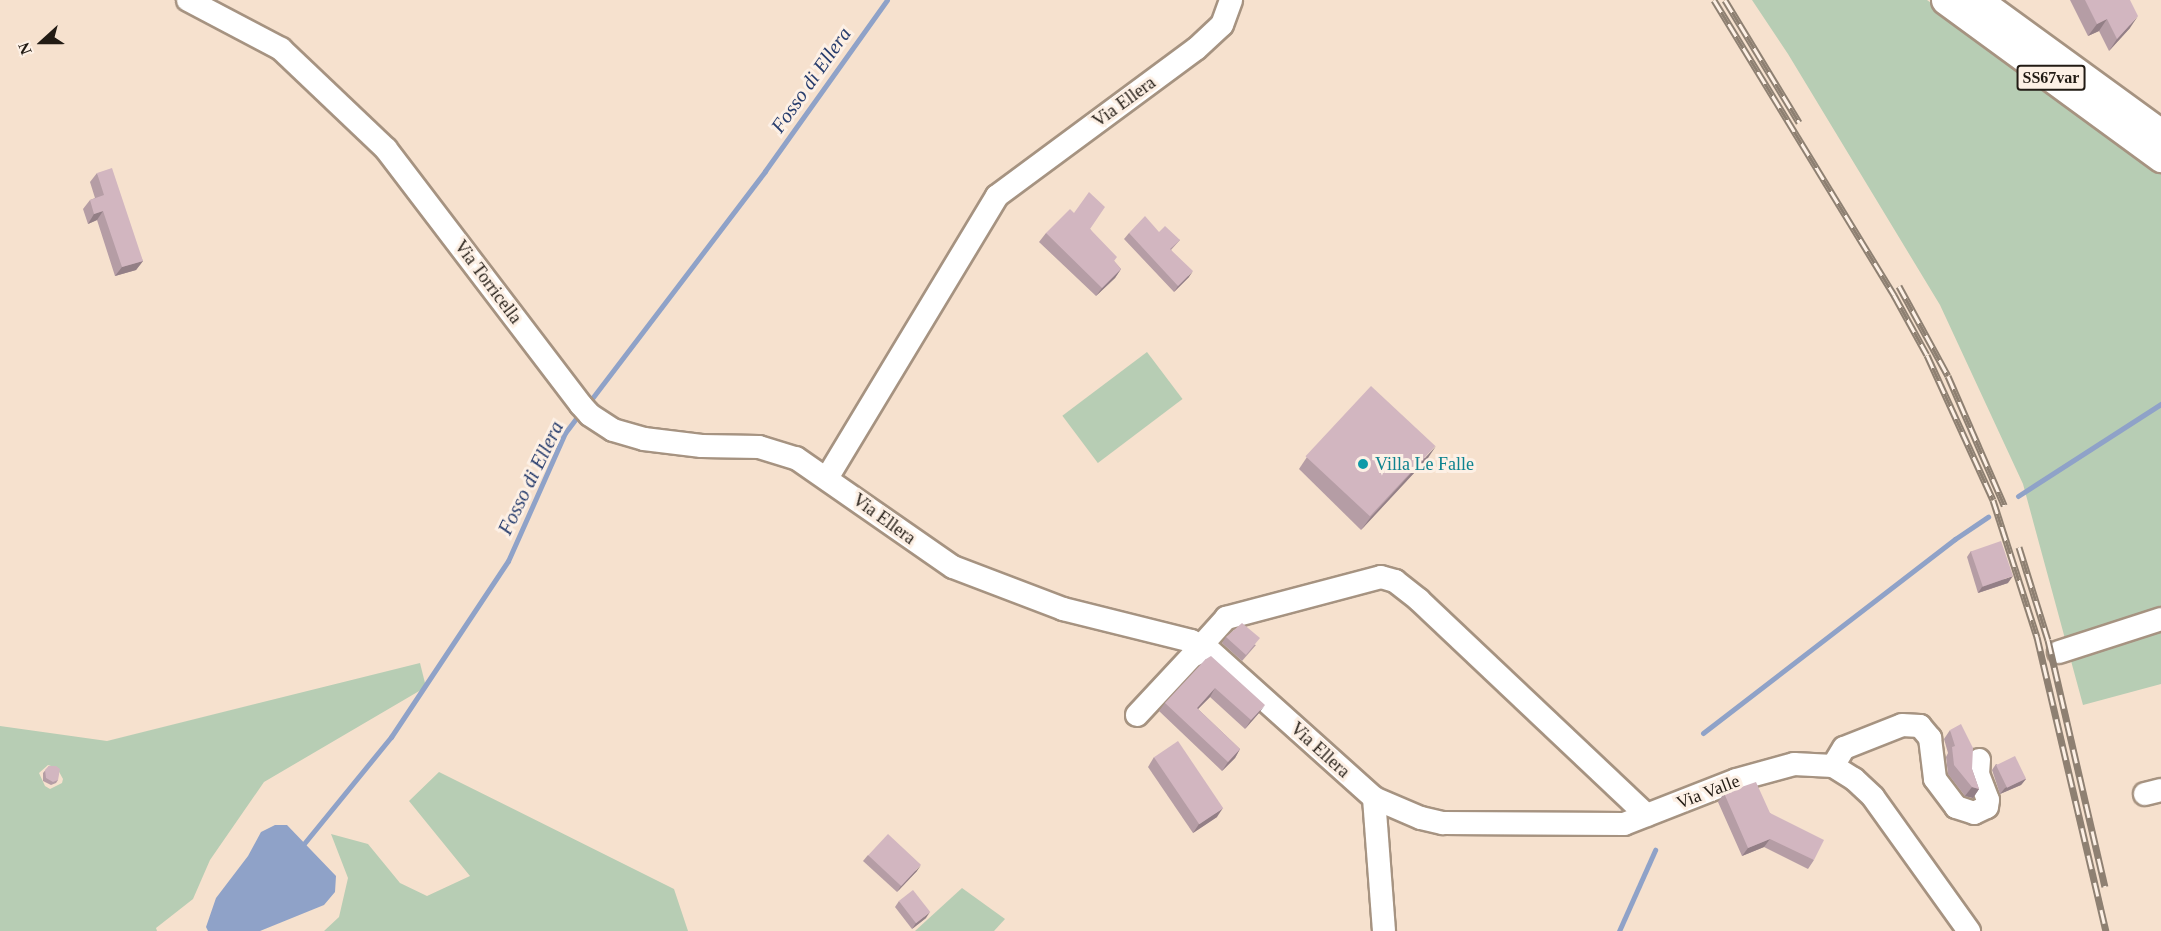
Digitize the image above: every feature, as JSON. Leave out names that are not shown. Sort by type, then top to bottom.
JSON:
[{"type":"main road","name":"SS67var","points":[[1945,0],[2160,151]]},
{"type":"main road","name":"SS67var","points":[[1978,0],[2160,151]]},
{"type":"street","name":"Via Torricella","points":[[188,0],[281,49],[386,149],[585,410],[612,430],[644,439],[702,446],[759,447],[796,458],[826,478]]},
{"type":"street","name":"Via Ellera","points":[[1231,0],[1222,25],[1196,49],[997,196],[826,478],[953,567],[1063,609],[1205,647],[1374,798]]},
{"type":"street","points":[[1137,715],[1192,656],[1205,647],[1226,618],[1381,577],[1395,581],[1419,600],[1646,815]]},
{"type":"street","points":[[2059,652],[2161,619]]},
{"type":"street","points":[[1969,931],[1873,797],[1854,779],[1833,766],[1844,748],[1902,725],[1920,726],[1930,738],[1935,779],[1956,807],[1974,813],[1987,807],[1988,800],[1978,774],[1979,760]]},
{"type":"street","name":"Via Valle","points":[[1374,798],[1421,818],[1443,823],[1624,824],[1736,780],[1794,764],[1833,766]]},
{"type":"street","points":[[1374,798],[1384,931]]},
{"type":"green space","points":[[1752,0],[1927,0],[2161,169],[2161,684],[2083,705],[2023,484],[1940,305],[1788,54]]},
{"type":"green space","points":[[1147,352],[1183,399],[1098,463],[1062,416]]},
{"type":"green space","points":[[420,663],[426,687],[264,782],[210,860],[193,899],[156,928],[157,931],[0,931],[0,726],[107,741]],"holes":[[[48,765],[57,768],[63,779],[62,783],[50,789],[45,786],[39,773]]]},
{"type":"green space","points":[[439,772],[674,889],[688,931],[324,931],[339,917],[348,878],[331,834],[368,844],[400,883],[427,896],[470,876],[409,801]]},
{"type":"green space","points":[[962,888],[1005,919],[994,931],[915,931]]},
{"type":"water","points":[[275,825],[287,825],[336,876],[335,892],[324,905],[260,931],[208,931],[206,927],[216,898],[248,856],[261,832]]},
{"type":"building","points":[[2085,0],[2130,0],[2138,16],[2117,39],[2107,19],[2097,24]]},
{"type":"building","points":[[112,168],[143,261],[122,267],[103,211],[94,214],[90,200],[104,195],[97,173]]},
{"type":"building","points":[[1089,192],[1105,207],[1090,229],[1117,257],[1114,261],[1121,269],[1102,288],[1046,233],[1070,209],[1074,213]]},
{"type":"building","points":[[1145,216],[1159,232],[1165,226],[1180,240],[1170,249],[1193,271],[1178,286],[1129,233]]},
{"type":"building","name":"Villa Le Falle","points":[[1371,386],[1435,446],[1370,516],[1306,456]]},
{"type":"building","points":[[2001,541],[2013,576],[1983,586],[1971,551]]},
{"type":"building","points":[[1242,623],[1260,638],[1246,655],[1226,637]]},
{"type":"building","points":[[1211,656],[1265,705],[1251,720],[1215,688],[1197,708],[1240,749],[1228,762],[1165,703]]},
{"type":"building","points":[[1961,724],[1973,748],[1972,769],[1979,789],[1972,787],[1954,765],[1952,747],[1955,746],[1950,730]]},
{"type":"building","points":[[1178,741],[1223,808],[1199,824],[1154,757]]},
{"type":"building","points":[[2015,756],[2026,778],[2007,788],[1996,765]]},
{"type":"building","points":[[49,766],[56,766],[60,769],[58,780],[53,782],[46,778],[45,770]]},
{"type":"building","points":[[1756,782],[1770,813],[1824,840],[1814,860],[1770,839],[1748,848],[1724,793]]},
{"type":"building","points":[[888,834],[921,865],[901,886],[868,855]]},
{"type":"building","points":[[913,890],[930,912],[916,923],[899,901]]},
{"type":"waterway","name":"Fosso di Ellera","points":[[587,405],[765,171],[887,0]]},
{"type":"waterway","points":[[2018,496],[2161,404]]},
{"type":"waterway","name":"Fosso di Ellera","points":[[302,846],[391,737],[508,561],[565,433],[581,412]]},
{"type":"waterway","points":[[1703,733],[1955,539],[1988,517]]},
{"type":"waterway","points":[[1619,931],[1655,850]]},
{"type":"railway","points":[[1714,0],[1894,295],[1927,355],[1993,500],[2037,637],[2106,931]]},
{"type":"railway","points":[[1725,0],[1799,122]]},
{"type":"railway","points":[[1899,286],[1948,376],[2004,505]]},
{"type":"railway","points":[[2019,547],[2048,640],[2105,887]]},
{"type":"place","name":"Villa Le Falle","points":[[1363,464]]}]
